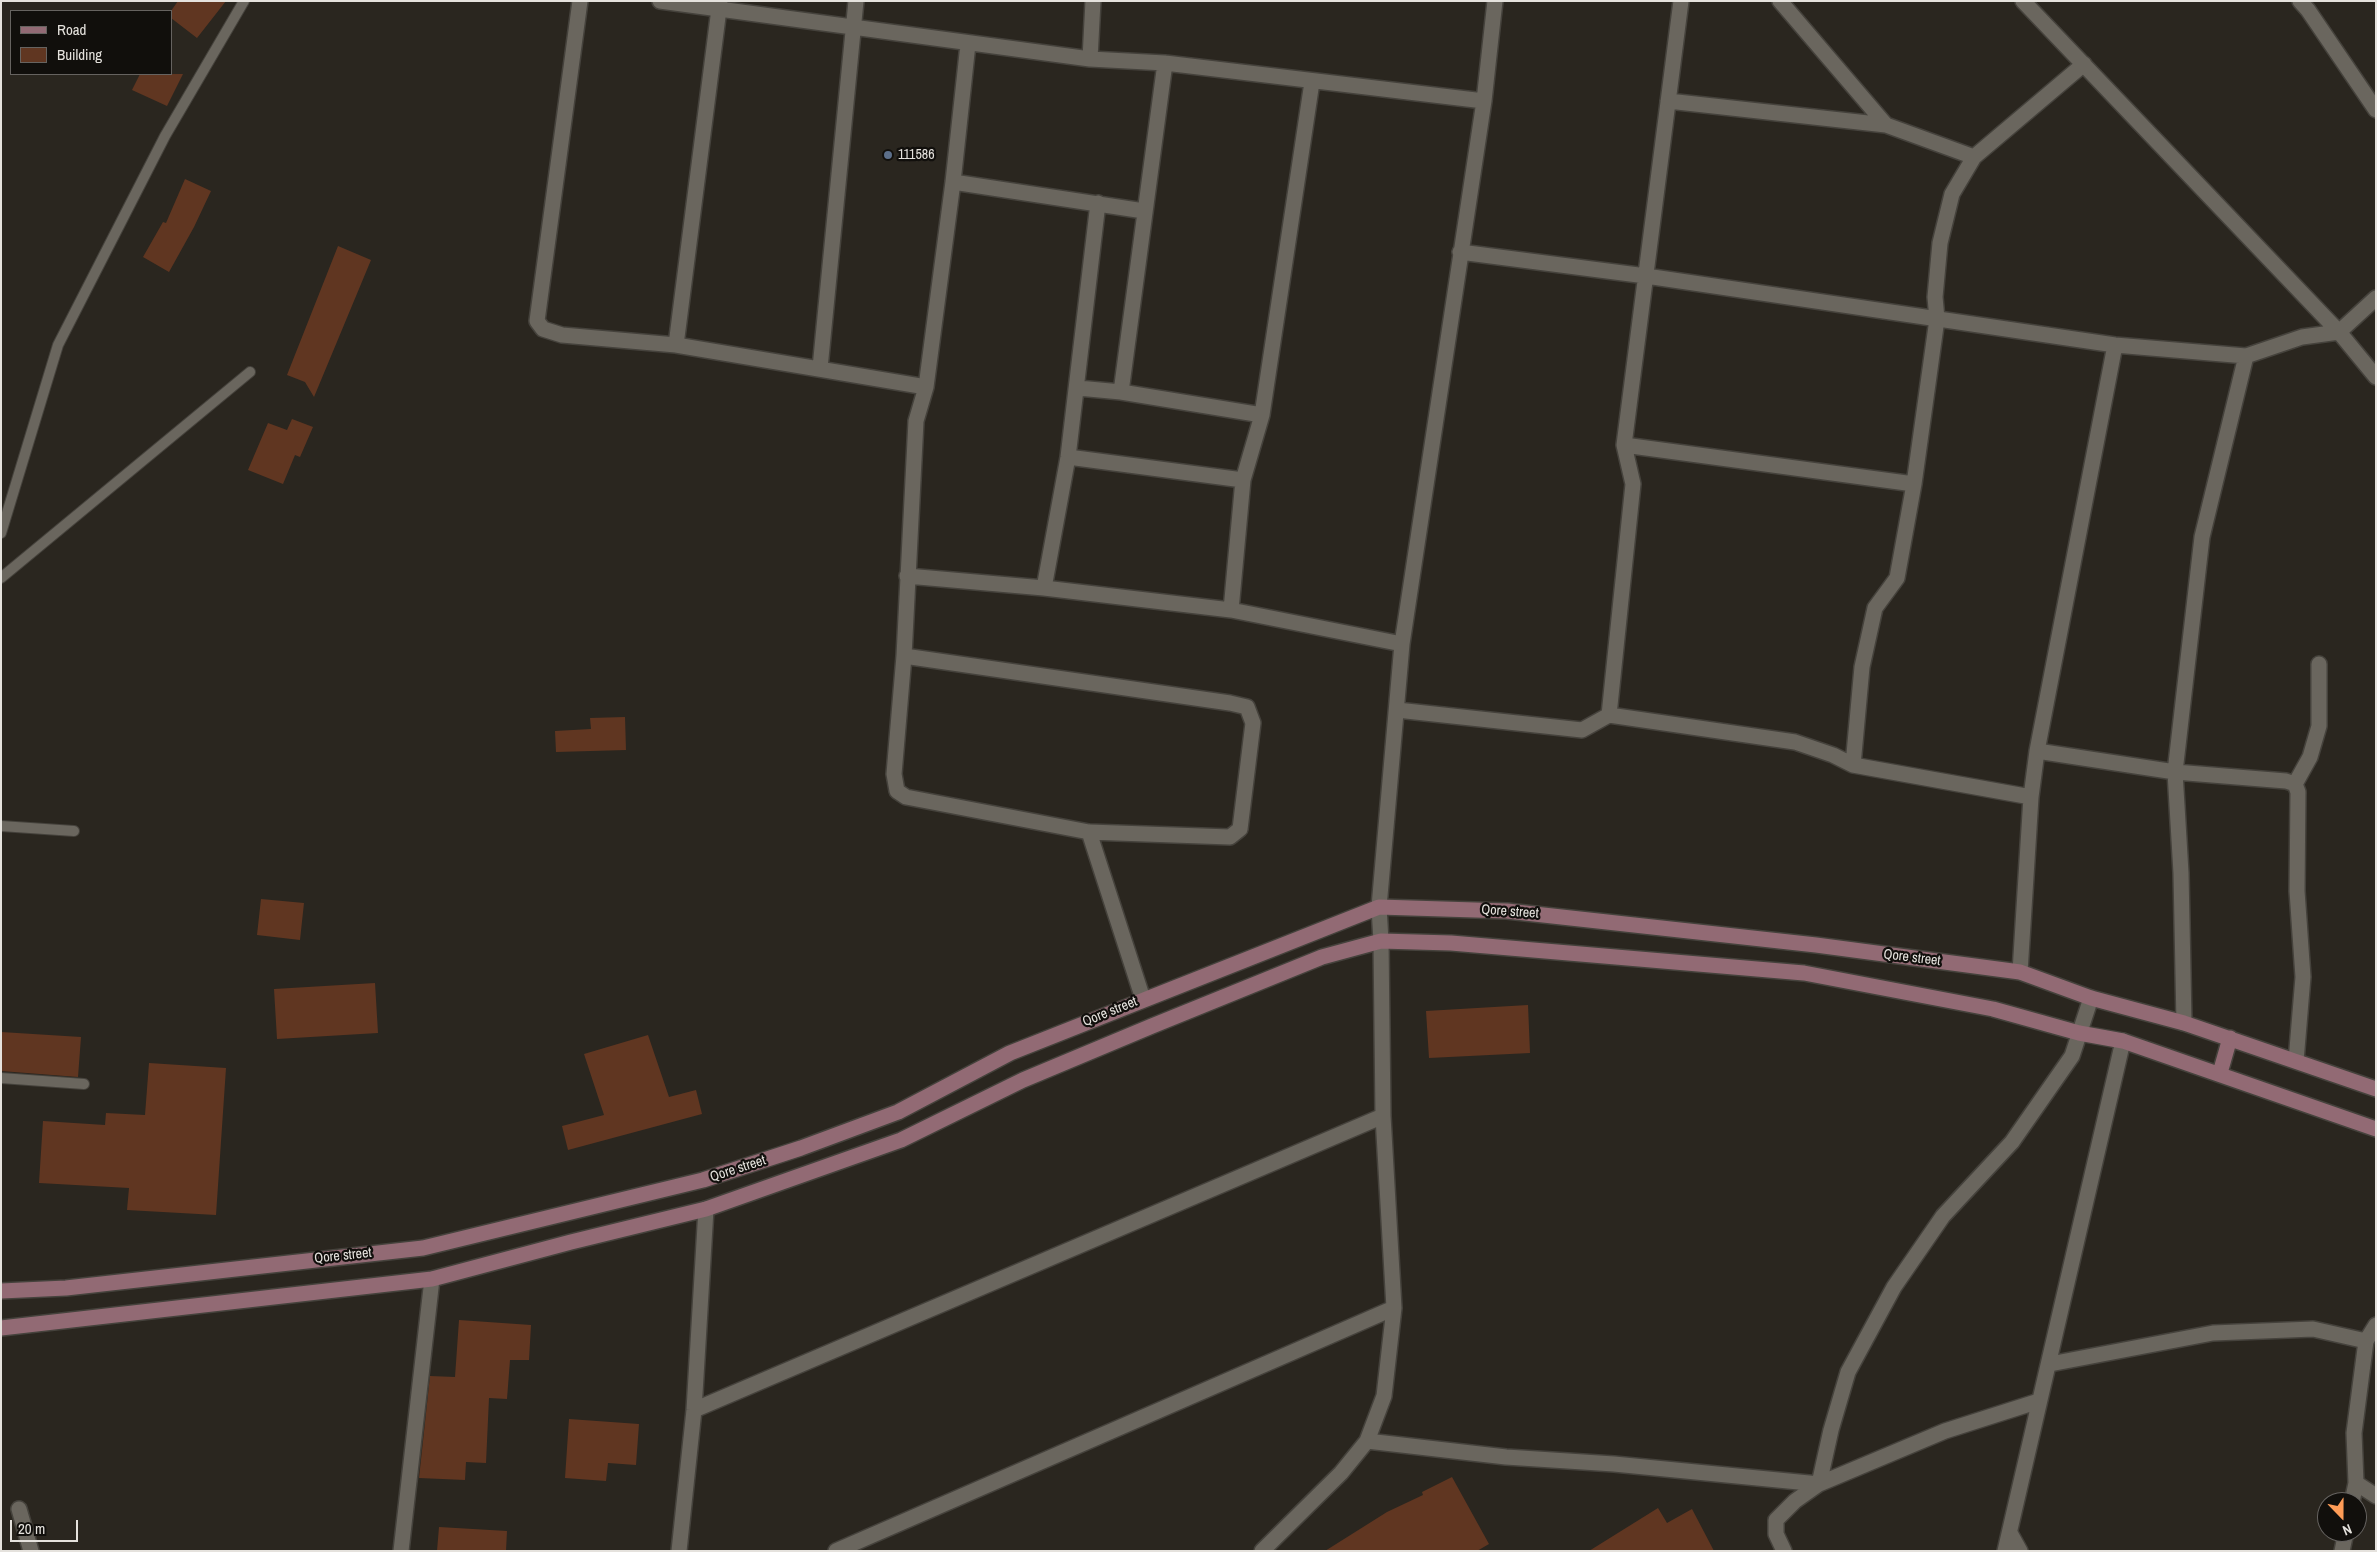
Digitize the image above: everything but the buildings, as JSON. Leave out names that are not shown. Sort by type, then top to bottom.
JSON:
[{"type":"street","points":[[580,1],[537,320],[543,329],[562,335],[676,346],[820,368],[926,387]]},
{"type":"street","points":[[660,1],[719,5],[853,28],[1090,59],[1165,63],[1484,101]]},
{"type":"street","points":[[820,368],[856,1]]},
{"type":"street","points":[[1090,59],[1093,1]]},
{"type":"street","points":[[1262,1551],[1341,1473],[1367,1441],[1384,1396],[1394,1308],[1383,1116],[1379,907],[1402,644],[1484,101],[1495,1]]},
{"type":"street","points":[[1609,714],[1633,484],[1624,445],[1681,1]]},
{"type":"street","points":[[1780,1],[1886,125]]},
{"type":"street","points":[[2031,4],[2084,64],[2339,332],[2376,377]]},
{"type":"street","points":[[2308,4],[2376,110]]},
{"type":"street","points":[[676,346],[719,5]]},
{"type":"street","points":[[904,656],[1247,707],[1253,724],[1240,829],[1230,837],[1089,832],[906,797],[897,791],[894,774],[904,656],[916,421],[926,387],[954,182],[968,44]]},
{"type":"street","points":[[1121,392],[1165,63]]},
{"type":"street","points":[[1852,765],[1862,667],[1874,608],[1897,578],[1914,484],[1937,319],[1935,297],[1942,235],[1952,194],[1974,157],[2084,64]]},
{"type":"street","points":[[1231,610],[1243,480],[1262,415],[1312,82]]},
{"type":"street","points":[[1668,101],[1886,125],[1974,157]]},
{"type":"street","points":[[954,182],[1144,211]]},
{"type":"street","points":[[1044,588],[1068,456],[1078,388],[1098,203]]},
{"type":"street","points":[[1460,252],[1646,276],[2115,344],[2246,356],[2302,337],[2339,332],[2376,298]]},
{"type":"street","points":[[2020,972],[2031,797],[2037,751],[2115,344]]},
{"type":"street","points":[[2184,1023],[2182,873],[2175,772],[2202,537],[2246,356]]},
{"type":"street","points":[[1078,388],[1121,392],[1262,415]]},
{"type":"street","points":[[1624,445],[1914,484]]},
{"type":"street","points":[[1068,456],[1243,480]]},
{"type":"street","points":[[907,576],[1044,588],[1231,610],[1402,644]]},
{"type":"street","points":[[2296,1061],[2303,976],[2297,891],[2298,792],[2295,784],[2310,757],[2318,726],[2319,664]]},
{"type":"street","points":[[1396,710],[1582,730],[1609,714],[1795,742],[1833,755],[1852,765],[2031,797]]},
{"type":"street","points":[[2037,751],[2175,772],[2286,781],[2295,784]]},
{"type":"street","points":[[1089,832],[1143,1000]]},
{"type":"street","name":"Qore street","points":[[1,1291],[66,1288],[423,1248],[703,1180],[801,1148],[898,1112],[1010,1053],[1379,907],[1507,911],[1816,945],[2020,972],[2091,998],[2184,1023],[2230,1038],[2376,1089]]},
{"type":"street","name":"Qore street","points":[[1,1328],[432,1279],[706,1209],[901,1140],[1023,1080],[1135,1033],[1322,957],[1381,941],[1461,944],[1804,973],[1993,1009],[2080,1033],[2123,1041],[2220,1073],[2376,1129]]},
{"type":"street","points":[[1819,1484],[1831,1430],[1848,1372],[1894,1288],[1943,1216],[2012,1142],[2072,1056],[2091,998]]},
{"type":"street","points":[[2220,1073],[2230,1038]]},
{"type":"street","points":[[2005,1551],[2039,1400],[2050,1364],[2123,1041]]},
{"type":"street","points":[[694,1410],[1383,1116]]},
{"type":"street","points":[[679,1551],[694,1410],[706,1209]]},
{"type":"street","points":[[401,1551],[432,1279]]},
{"type":"street","points":[[836,1551],[1394,1308]]},
{"type":"street","points":[[2354,1492],[2356,1483],[2354,1433],[2366,1341],[2376,1325]]},
{"type":"street","points":[[2050,1364],[2213,1333],[2313,1329],[2366,1341]]},
{"type":"street","points":[[1784,1551],[1776,1534],[1776,1520],[1795,1501],[1819,1484],[1946,1431],[2039,1400]]},
{"type":"street","points":[[1367,1441],[1506,1457],[1614,1464],[1819,1484]]},
{"type":"street","points":[[2356,1483],[2376,1496]]},
{"type":"street","points":[[19,1509],[31,1551]]},
{"type":"street","points":[[2010,1533],[2020,1551]]},
{"type":"lane","points":[[1,533],[58,345],[165,136],[244,1]]},
{"type":"lane","points":[[1,578],[250,372]]},
{"type":"lane","points":[[1,826],[74,831]]},
{"type":"lane","points":[[1,1078],[84,1084]]},
{"type":"place","name":"111586","points":[[888,155]]}]
